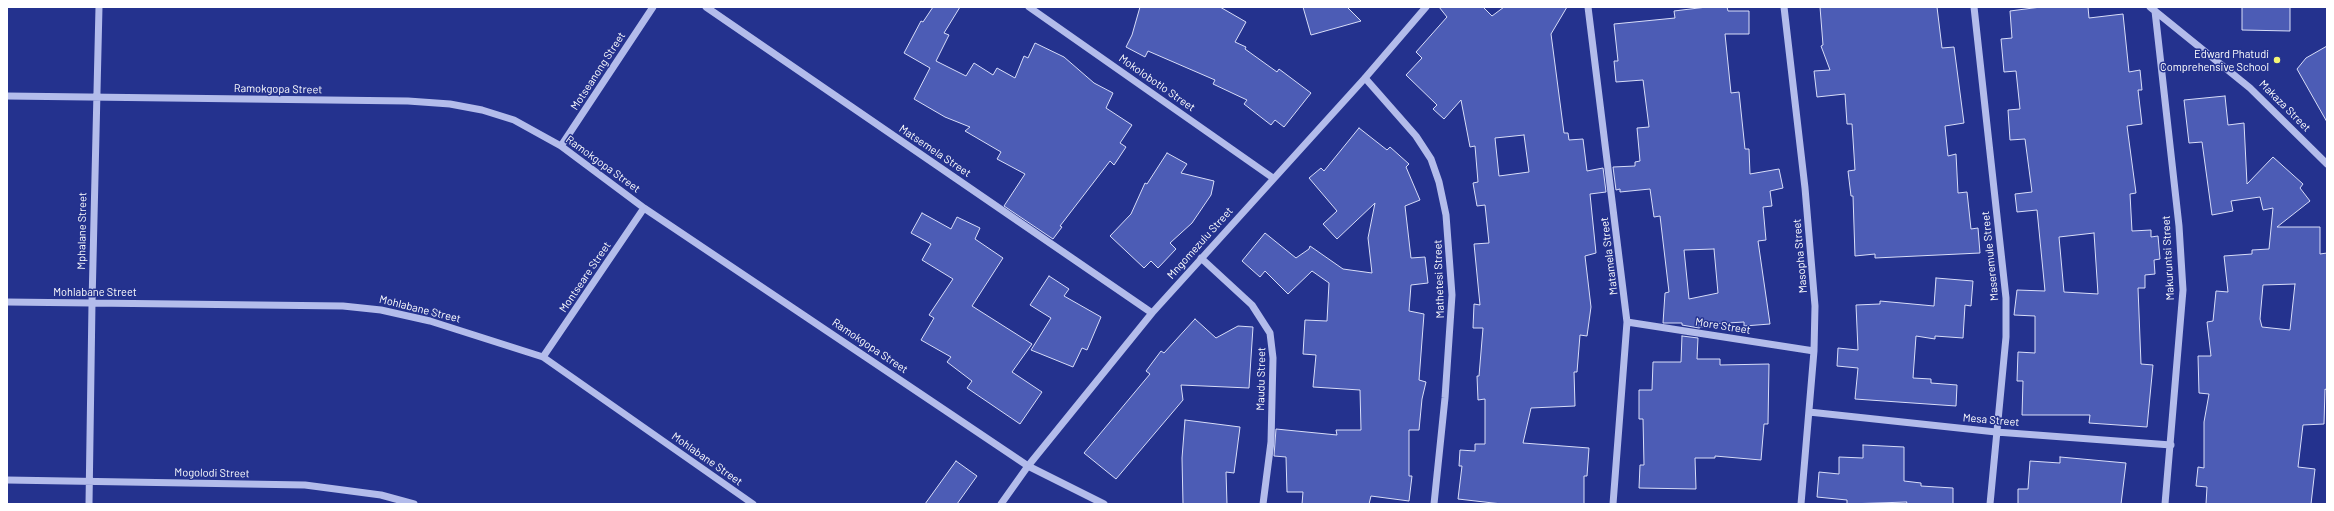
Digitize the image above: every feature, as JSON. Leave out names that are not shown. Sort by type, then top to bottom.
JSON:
[{"type":"street","name":"Mphalane Street","points":[[89,504],[99,7]]},
{"type":"street","name":"Motseanong Street","points":[[561,146],[653,7]]},
{"type":"street","name":"Matsemela Street","points":[[706,7],[1152,313]]},
{"type":"street","name":"Mokolobotlo Street","points":[[1029,7],[1273,178]]},
{"type":"street","name":"Mngomezulu Street","points":[[1001,504],[1028,466],[1152,313],[1365,78],[1426,7]]},
{"type":"street","name":"Matamela Street","points":[[1588,7],[1628,322],[1613,504]]},
{"type":"street","name":"Masopha Street","points":[[1784,7],[1810,233],[1816,306],[1814,351],[1801,504]]},
{"type":"street","name":"Maseremule Street","points":[[1974,7],[2006,298],[2006,337],[1990,504]]},
{"type":"street","name":"Makaza Street","points":[[2152,9],[2250,88],[2327,164]]},
{"type":"street","name":"Makuruntsi Street","points":[[2152,9],[2179,226],[2183,290],[2165,504]]},
{"type":"street","name":"Mathetesi Street","points":[[1365,78],[1416,136],[1431,159],[1439,182],[1446,215],[1451,251],[1452,295],[1445,398],[1434,504]]},
{"type":"street","name":"Ramokgopa Street","points":[[7,96],[408,101],[450,104],[482,110],[514,120],[561,146],[644,208],[1028,466],[1104,504]]},
{"type":"street","name":"Montseare Street","points":[[543,357],[644,208]]},
{"type":"street","name":"Maudu Street","points":[[1201,258],[1252,305],[1270,333],[1273,358],[1270,442],[1264,504]]},
{"type":"street","name":"Mohlabane Street","points":[[7,302],[291,304],[381,310],[430,321],[543,357],[752,504]]},
{"type":"street","name":"More Street","points":[[1628,322],[1814,351]]},
{"type":"street","name":"Mesa Street","points":[[1809,412],[1996,432],[2171,445]]},
{"type":"street","name":"Mogolodi Street","points":[[7,480],[305,485],[382,495],[414,504]]},
{"type":"building","points":[[933,7],[960,7],[944,33],[949,35],[936,61],[966,76],[974,63],[993,75],[997,68],[1015,78],[1024,56],[1028,58],[1035,43],[1064,57],[1094,83],[1113,93],[1106,108],[1132,125],[1120,143],[1126,147],[1114,165],[1110,161],[1060,226],[1062,227],[1053,239],[1004,206],[1025,174],[997,159],[1001,152],[965,131],[970,127],[945,117],[914,99],[930,68],[904,53],[921,21],[923,22]]},
{"type":"building","points":[[1140,7],[1220,7],[1246,22],[1235,42],[1246,47],[1245,49],[1277,72],[1279,69],[1311,93],[1284,127],[1275,120],[1271,125],[1244,104],[1247,100],[1213,84],[1215,80],[1148,51],[1145,57],[1126,47],[1132,35]]},
{"type":"building","points":[[1303,7],[1347,7],[1361,21],[1311,35]]},
{"type":"building","points":[[1439,7],[1483,7],[1492,16],[1504,7],[1567,7],[1551,34],[1564,133],[1568,133],[1569,140],[1583,139],[1587,171],[1603,168],[1606,192],[1590,194],[1596,253],[1585,256],[1591,307],[1587,336],[1580,335],[1577,372],[1574,372],[1575,406],[1531,408],[1523,443],[1589,448],[1587,476],[1584,476],[1584,504],[1502,504],[1458,499],[1462,466],[1459,466],[1460,450],[1475,451],[1475,444],[1485,444],[1485,399],[1478,400],[1477,376],[1479,376],[1483,328],[1473,328],[1474,304],[1480,305],[1474,244],[1489,243],[1485,205],[1477,206],[1473,183],[1478,182],[1475,146],[1470,147],[1461,100],[1444,119],[1433,109],[1437,105],[1406,75],[1422,58],[1416,52],[1447,17]],"holes":[[[1524,135],[1529,172],[1499,176],[1495,138]]]},
{"type":"building","points":[[1707,7],[1727,7],[1728,11],[1749,11],[1749,34],[1725,34],[1731,93],[1739,92],[1745,149],[1749,149],[1750,174],[1779,169],[1783,188],[1770,191],[1772,206],[1763,207],[1766,240],[1758,241],[1770,324],[1744,326],[1744,322],[1711,324],[1699,328],[1682,325],[1682,323],[1663,323],[1665,293],[1669,292],[1660,216],[1654,217],[1650,189],[1620,192],[1620,189],[1616,190],[1613,167],[1635,166],[1635,162],[1640,161],[1637,128],[1649,127],[1643,80],[1616,82],[1614,61],[1618,61],[1614,24],[1675,18],[1674,11]],"holes":[[[1714,249],[1718,293],[1689,299],[1684,250]]]},
{"type":"building","points":[[1820,7],[1937,7],[1942,48],[1954,47],[1964,123],[1945,126],[1948,156],[1956,154],[1958,193],[1967,192],[1971,229],[1978,228],[1980,253],[1875,258],[1875,254],[1855,256],[1853,196],[1851,196],[1848,171],[1855,170],[1852,124],[1847,124],[1845,94],[1817,97],[1814,71],[1830,70],[1821,46],[1823,45]]},
{"type":"building","points":[[2041,7],[2088,7],[2089,18],[2123,14],[2129,72],[2140,70],[2142,90],[2138,90],[2142,124],[2127,126],[2136,193],[2130,194],[2132,231],[2151,230],[2151,237],[2158,236],[2160,259],[2154,260],[2155,274],[2145,275],[2145,288],[2138,288],[2141,364],[2153,365],[2147,427],[2089,423],[2090,415],[2022,415],[2023,381],[2017,381],[2018,352],[2035,353],[2035,316],[2014,315],[2017,290],[2045,291],[2037,210],[2017,212],[2015,194],[2032,192],[2025,139],[2010,140],[2008,110],[2020,109],[2016,71],[2004,72],[2001,39],[2012,38],[2010,11]],"holes":[[[2094,233],[2098,294],[2064,292],[2059,237]]]},
{"type":"building","points":[[2242,7],[2290,7],[2290,31],[2242,30]]},
{"type":"building","points":[[2327,46],[2327,122],[2297,69],[2306,58]]},
{"type":"building","points":[[2225,96],[2228,125],[2244,123],[2247,184],[2273,157],[2303,184],[2300,188],[2310,201],[2277,227],[2320,227],[2320,254],[2327,253],[2327,390],[2325,389],[2324,424],[2303,425],[2298,467],[2315,469],[2311,504],[2206,504],[2207,487],[2196,486],[2198,467],[2204,468],[2204,422],[2209,394],[2199,393],[2198,356],[2211,356],[2207,322],[2213,321],[2216,291],[2228,292],[2224,256],[2252,254],[2252,250],[2269,249],[2273,208],[2263,210],[2260,197],[2231,201],[2233,211],[2212,215],[2202,142],[2189,143],[2184,100]],"holes":[[[2295,284],[2290,330],[2262,327],[2260,319],[2263,285]]]},
{"type":"building","points":[[1359,128],[1387,150],[1390,147],[1409,164],[1406,167],[1420,200],[1405,206],[1411,258],[1425,257],[1428,283],[1411,285],[1409,311],[1424,314],[1419,380],[1426,382],[1422,399],[1419,430],[1409,430],[1409,476],[1412,476],[1409,501],[1371,496],[1369,504],[1302,504],[1303,492],[1287,492],[1286,457],[1274,456],[1276,429],[1337,435],[1336,430],[1361,430],[1360,390],[1313,387],[1316,355],[1303,354],[1305,320],[1327,321],[1329,283],[1312,271],[1288,294],[1265,271],[1260,277],[1242,261],[1265,233],[1296,258],[1309,249],[1310,246],[1343,269],[1372,273],[1368,238],[1375,203],[1337,239],[1323,224],[1337,211],[1309,178],[1321,168],[1324,171]]},
{"type":"building","points":[[1167,153],[1187,164],[1181,173],[1214,181],[1211,195],[1192,223],[1170,243],[1176,249],[1158,268],[1151,261],[1144,268],[1110,236],[1131,214],[1145,183],[1147,184]]},
{"type":"building","points":[[922,213],[951,229],[957,217],[980,228],[975,239],[1003,258],[972,306],[1032,344],[1012,372],[1042,392],[1020,424],[967,388],[972,381],[947,362],[951,357],[921,340],[934,318],[929,315],[953,279],[922,260],[931,244],[911,233]]},
{"type":"building","points":[[1049,276],[1069,289],[1064,296],[1101,317],[1087,350],[1082,348],[1073,367],[1031,350],[1051,318],[1030,305]]},
{"type":"building","points":[[1936,278],[1973,281],[1971,306],[1965,305],[1963,338],[1935,336],[1935,339],[1916,336],[1913,378],[1931,379],[1931,383],[1957,385],[1956,406],[1855,399],[1858,368],[1837,366],[1838,348],[1858,350],[1856,305],[1880,304],[1880,301],[1934,306]]},
{"type":"building","points":[[1195,319],[1216,338],[1238,326],[1253,327],[1249,388],[1181,385],[1183,400],[1116,479],[1084,453],[1150,374],[1146,371],[1161,351],[1164,353]]},
{"type":"building","points":[[1682,336],[1698,338],[1697,359],[1720,359],[1720,365],[1769,364],[1768,424],[1764,424],[1761,460],[1715,456],[1715,458],[1695,458],[1696,489],[1639,488],[1640,465],[1644,465],[1643,419],[1639,419],[1639,390],[1652,390],[1653,362],[1681,362]]},
{"type":"building","points":[[1185,420],[1240,427],[1234,473],[1226,472],[1227,504],[1183,504],[1182,458]]},
{"type":"building","points":[[1863,445],[1904,447],[1904,481],[1921,483],[1921,486],[1953,488],[1953,504],[1906,504],[1907,502],[1847,504],[1847,500],[1817,497],[1819,472],[1839,474],[1839,457],[1863,458]]},
{"type":"building","points":[[2060,457],[2126,463],[2121,504],[2018,504],[2018,489],[2028,489],[2030,461],[2060,463]]},
{"type":"building","points":[[956,461],[977,476],[957,504],[925,504]]},
{"type":"place","name":"Edward Phatudi Comprehensive School","points":[[2277,60]]}]
